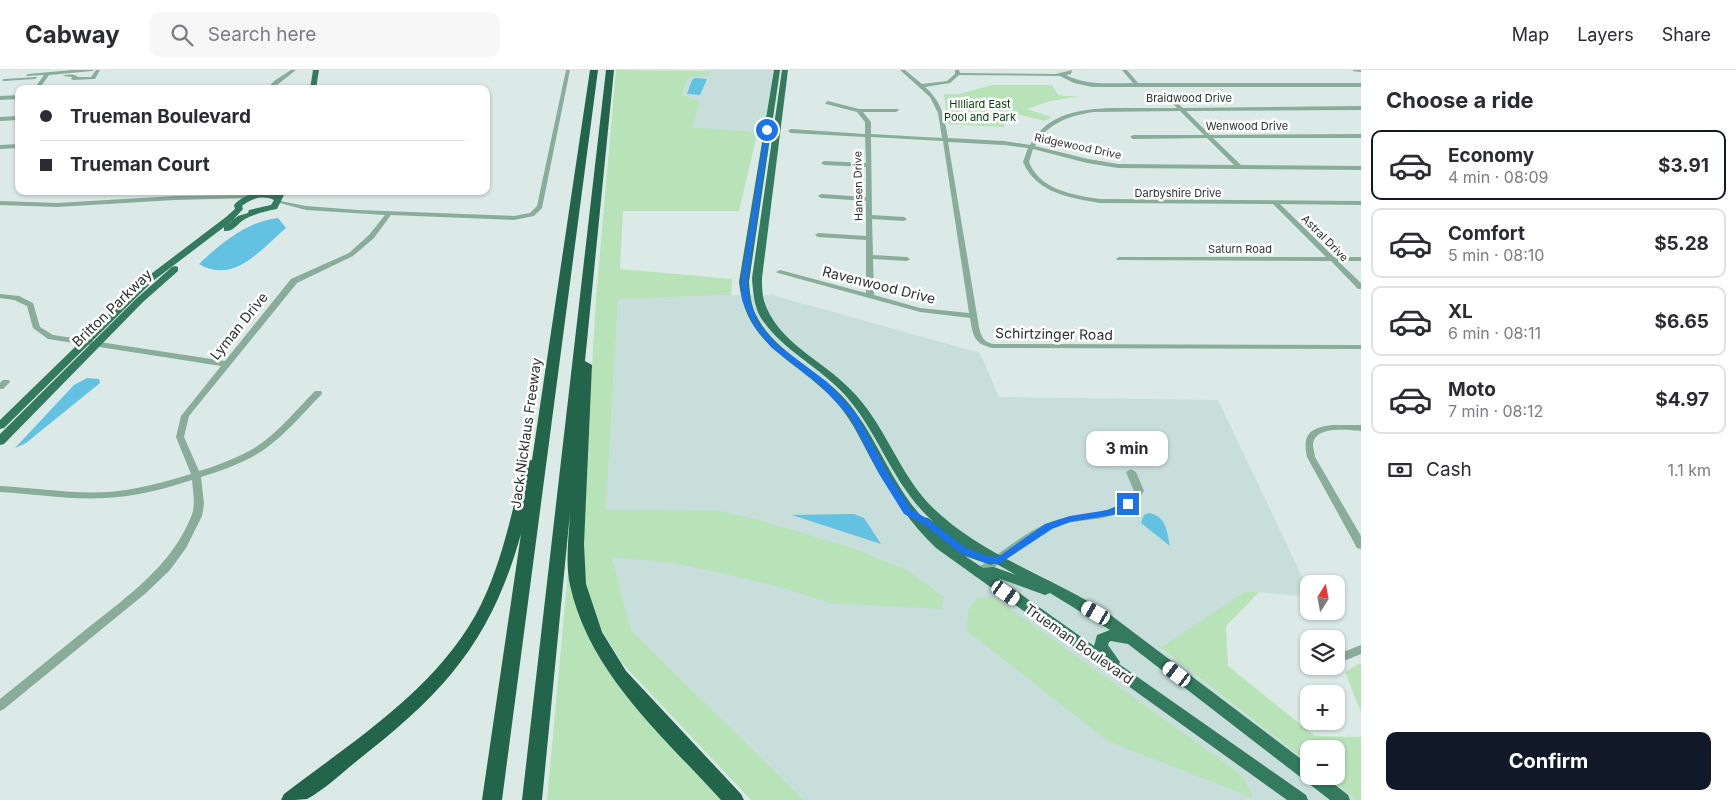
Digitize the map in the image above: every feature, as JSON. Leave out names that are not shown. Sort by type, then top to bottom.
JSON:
[{"type":"highway","name":"Jack Nicklaus Freeway","points":[[492,800],[594,70]]},
{"type":"highway","points":[[532,800],[610,70]]},
{"type":"highway","points":[[584,316],[586,375],[576,544],[578,584],[594,633],[620,676],[734,800]]},
{"type":"highway","points":[[291,800],[407,708],[442,674],[471,637],[492,595],[512,535],[549,390]]},
{"type":"main road","points":[[314,85],[316,70]]},
{"type":"main road","points":[[321,85],[323,70]]},
{"type":"main road","name":"Trueman Boulevard","points":[[777,70],[744,282],[745,300],[756,325],[774,345],[824,384],[853,416],[884,475],[908,512],[941,545],[1300,800]]},
{"type":"main road","name":"Trueman Boulevard","points":[[785,70],[757,278],[757,301],[767,323],[784,341],[847,391],[866,414],[911,493],[956,533],[999,560],[1070,597],[1096,613],[1300,767]]},
{"type":"main road","points":[[254,196],[279,197]]},
{"type":"main road","name":"Britton Parkway","points":[[1,425],[83,342],[150,279],[229,219],[239,207],[254,196]]},
{"type":"main road","name":"Britton Parkway","points":[[0,441],[154,287],[236,221],[274,206],[279,197]]},
{"type":"main road","points":[[239,207],[246,212],[263,211]]},
{"type":"main road","points":[[908,512],[926,522],[963,550],[986,560],[999,560]]},
{"type":"main road","points":[[978,573],[994,572],[1002,574],[1031,586],[1070,597]]},
{"type":"main road","points":[[1132,640],[1110,636],[1100,641],[1109,659],[1140,686]]},
{"type":"main road","points":[[1323,785],[1342,800]]},
{"type":"street","points":[[4,80],[29,74],[47,75],[92,70]]},
{"type":"street","points":[[64,72],[61,77],[75,76],[73,79],[93,78],[98,70]]},
{"type":"street","points":[[273,85],[294,70]]},
{"type":"street","points":[[263,211],[306,208],[514,218],[532,215],[540,207],[568,70]]},
{"type":"street","name":"Schirtzinger Road","points":[[902,70],[932,96],[939,106],[978,340],[993,346],[1361,347]]},
{"type":"street","points":[[921,86],[948,82],[954,79],[958,72],[1062,75],[1069,74],[1070,70]]},
{"type":"street","points":[[1124,70],[1137,85]]},
{"type":"street","points":[[1355,70],[1361,71]]},
{"type":"street","points":[[39,85],[47,75]]},
{"type":"street","points":[[1062,75],[1084,84],[1361,85]]},
{"type":"street","points":[[0,96],[15,95]]},
{"type":"street","points":[[1167,95],[1240,168]]},
{"type":"street","points":[[828,103],[860,111],[896,110]]},
{"type":"street","name":"Braidwood Drive","points":[[1032,146],[1040,132],[1050,123],[1075,113],[1111,108],[1361,108]]},
{"type":"street","name":"Hansen Drive","points":[[860,111],[867,118],[868,135],[870,296]]},
{"type":"street","points":[[0,113],[15,115]]},
{"type":"street","points":[[0,119],[15,116]]},
{"type":"street","name":"Ridgewood Drive","points":[[792,131],[945,139],[1032,146],[1118,166],[1361,168]]},
{"type":"street","name":"Wenwood Drive","points":[[1133,137],[1361,136]]},
{"type":"street","points":[[0,142],[15,140]]},
{"type":"street","points":[[0,147],[15,146]]},
{"type":"street","name":"Darbyshire Drive","points":[[1032,146],[1026,162],[1032,174],[1050,187],[1100,201],[1132,203],[1361,203]]},
{"type":"street","points":[[824,163],[868,165]]},
{"type":"street","points":[[79,204],[168,198],[254,196]]},
{"type":"street","points":[[821,196],[869,199]]},
{"type":"street","points":[[279,197],[306,208]]},
{"type":"street","points":[[0,203],[79,204],[195,200],[227,201],[239,207]]},
{"type":"street","name":"Astral Drive","points":[[1275,203],[1361,287]]},
{"type":"street","name":"Lyman Drive","points":[[0,706],[135,596],[166,567],[186,538],[197,516],[200,493],[196,474],[180,437],[185,416],[294,281],[310,272],[344,260],[362,248],[373,238],[389,213]]},
{"type":"street","points":[[869,217],[904,219]]},
{"type":"street","points":[[818,235],[869,238]]},
{"type":"street","points":[[870,257],[907,259]]},
{"type":"street","name":"Saturn Road","points":[[1119,259],[1361,259]]},
{"type":"street","name":"Ravenwood Drive","points":[[780,272],[920,310],[973,316]]},
{"type":"street","points":[[0,296],[16,298],[30,305],[34,323],[46,335],[226,364]]},
{"type":"street","points":[[0,495],[44,492],[98,495],[122,494],[196,474],[258,450],[276,436],[318,393]]},
{"type":"street","points":[[1361,428],[1338,427],[1317,431],[1310,436],[1307,442],[1311,457],[1361,545]]},
{"type":"street","points":[[978,573],[1048,526],[1070,519],[1110,513],[1126,506],[1139,491],[1131,472]]},
{"type":"street","points":[[0,489],[28,489],[44,492]]},
{"type":"street","points":[[1345,656],[1361,649]]},
{"type":"shaded area","points":[[704,70],[781,70],[771,128],[757,134],[747,131],[693,129],[682,96],[689,77],[707,72]]},
{"type":"shaded area","points":[[772,295],[980,353],[999,397],[1218,400],[1301,575],[1300,596],[1246,591],[1161,649],[1300,756],[1300,785],[1338,785],[1357,800],[804,800],[631,630],[612,557],[606,511],[618,299]]},
{"type":"green space","points":[[616,70],[707,71],[710,75],[689,77],[682,95],[699,101],[693,128],[747,131],[757,134],[739,211],[623,211],[620,269],[732,279],[731,295],[618,299],[606,510],[720,511],[755,519],[855,549],[908,571],[944,597],[941,609],[831,603],[773,585],[676,563],[612,557],[631,630],[804,800],[751,800],[623,664],[599,626],[586,590],[583,519],[596,299]]},
{"type":"green space","name":"HIlliard East Pool and Park","points":[[992,85],[1052,85],[1058,95],[1078,97],[1050,101],[1027,109],[1052,117],[1045,121],[1013,113],[1005,115],[1004,127],[948,124],[944,94],[959,94]]},
{"type":"green space","points":[[568,572],[572,572],[592,640],[728,800],[547,800]]},
{"type":"green space","points":[[1246,591],[1259,592],[1226,626],[1228,666],[1300,724],[1300,730],[1308,730],[1315,736],[1361,737],[1361,800],[1357,800],[1338,785],[1345,785],[1345,740],[1300,740],[1300,756],[1161,648]]},
{"type":"green space","points":[[992,596],[1242,775],[1253,798],[1108,741],[966,630],[969,609],[977,598]]},
{"type":"green space","points":[[1360,663],[1361,712],[1345,672]]},
{"type":"water","points":[[695,78],[707,79],[700,95],[687,94],[692,80]]},
{"type":"water","points":[[278,218],[286,228],[246,262],[224,270],[212,269],[199,264],[225,241],[245,229],[267,220]]},
{"type":"water","points":[[87,378],[99,379],[100,383],[26,443],[15,448],[74,385]]},
{"type":"water","points":[[1149,513],[1159,517],[1165,525],[1170,546],[1141,523],[1144,515]]},
{"type":"water","points":[[854,514],[864,518],[881,544],[792,515]]},
{"type":"route","points":[[767,130],[744,282],[745,300],[756,325],[764,335],[824,384],[845,405],[865,437],[884,475],[908,512],[926,522],[944,537],[972,555],[986,560],[999,560],[1048,526],[1070,519],[1110,513],[1128,504]]}]
